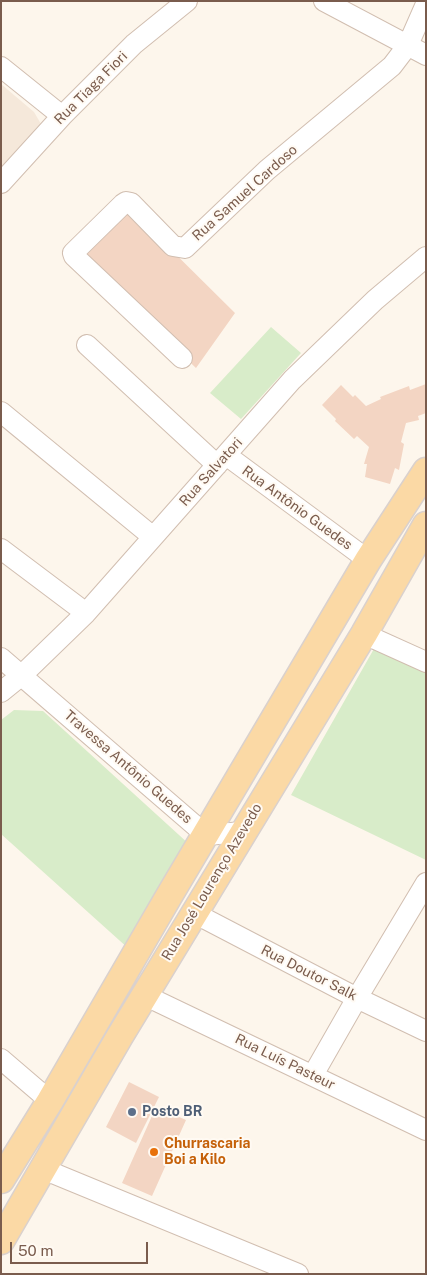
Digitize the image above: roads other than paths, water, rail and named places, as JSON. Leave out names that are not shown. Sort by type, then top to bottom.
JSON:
[{"type":"main road","name":"Rua José Lourenço Azevedo","points":[[1,1180],[50,1101],[368,560],[426,470]]},
{"type":"main road","name":"Rua José Lourenço Azevedo","points":[[1,1241],[144,995],[364,634],[426,525]]},
{"type":"street","name":"Rua Tiaga Fiori","points":[[1,183],[62,116],[134,44],[188,1]]},
{"type":"street","points":[[324,1],[426,55]]},
{"type":"street","name":"Rua Samuel Cardoso","points":[[182,358],[73,253],[126,202],[131,203],[173,246],[185,248],[267,170],[392,66],[408,45],[426,4]]},
{"type":"street","points":[[1,67],[62,116]]},
{"type":"street","name":"Rua Salvatori","points":[[1,692],[22,675],[86,613],[292,380],[375,300],[426,257]]},
{"type":"street","name":"Rua Antônio Guedes","points":[[87,345],[222,460],[368,560]]},
{"type":"street","points":[[1,412],[153,537]]},
{"type":"street","points":[[1,549],[86,613]]},
{"type":"street","points":[[364,634],[426,662]]},
{"type":"street","name":"Travessa Antônio Guedes","points":[[1,658],[206,835]]},
{"type":"street","points":[[206,835],[243,832]]},
{"type":"street","points":[[314,1075],[357,998],[426,883]]},
{"type":"street","name":"Rua Doutor Salk","points":[[194,914],[357,998],[426,1031]]},
{"type":"street","name":"Rua Luís Pasteur","points":[[144,995],[426,1130]]},
{"type":"street","points":[[1,1060],[50,1101]]},
{"type":"street","points":[[43,1169],[298,1274]]},
{"type":"place","name":"Posto BR","points":[[132,1112]]},
{"type":"place","name":"Churrascaria Boi a Kilo","points":[[154,1152]]}]
